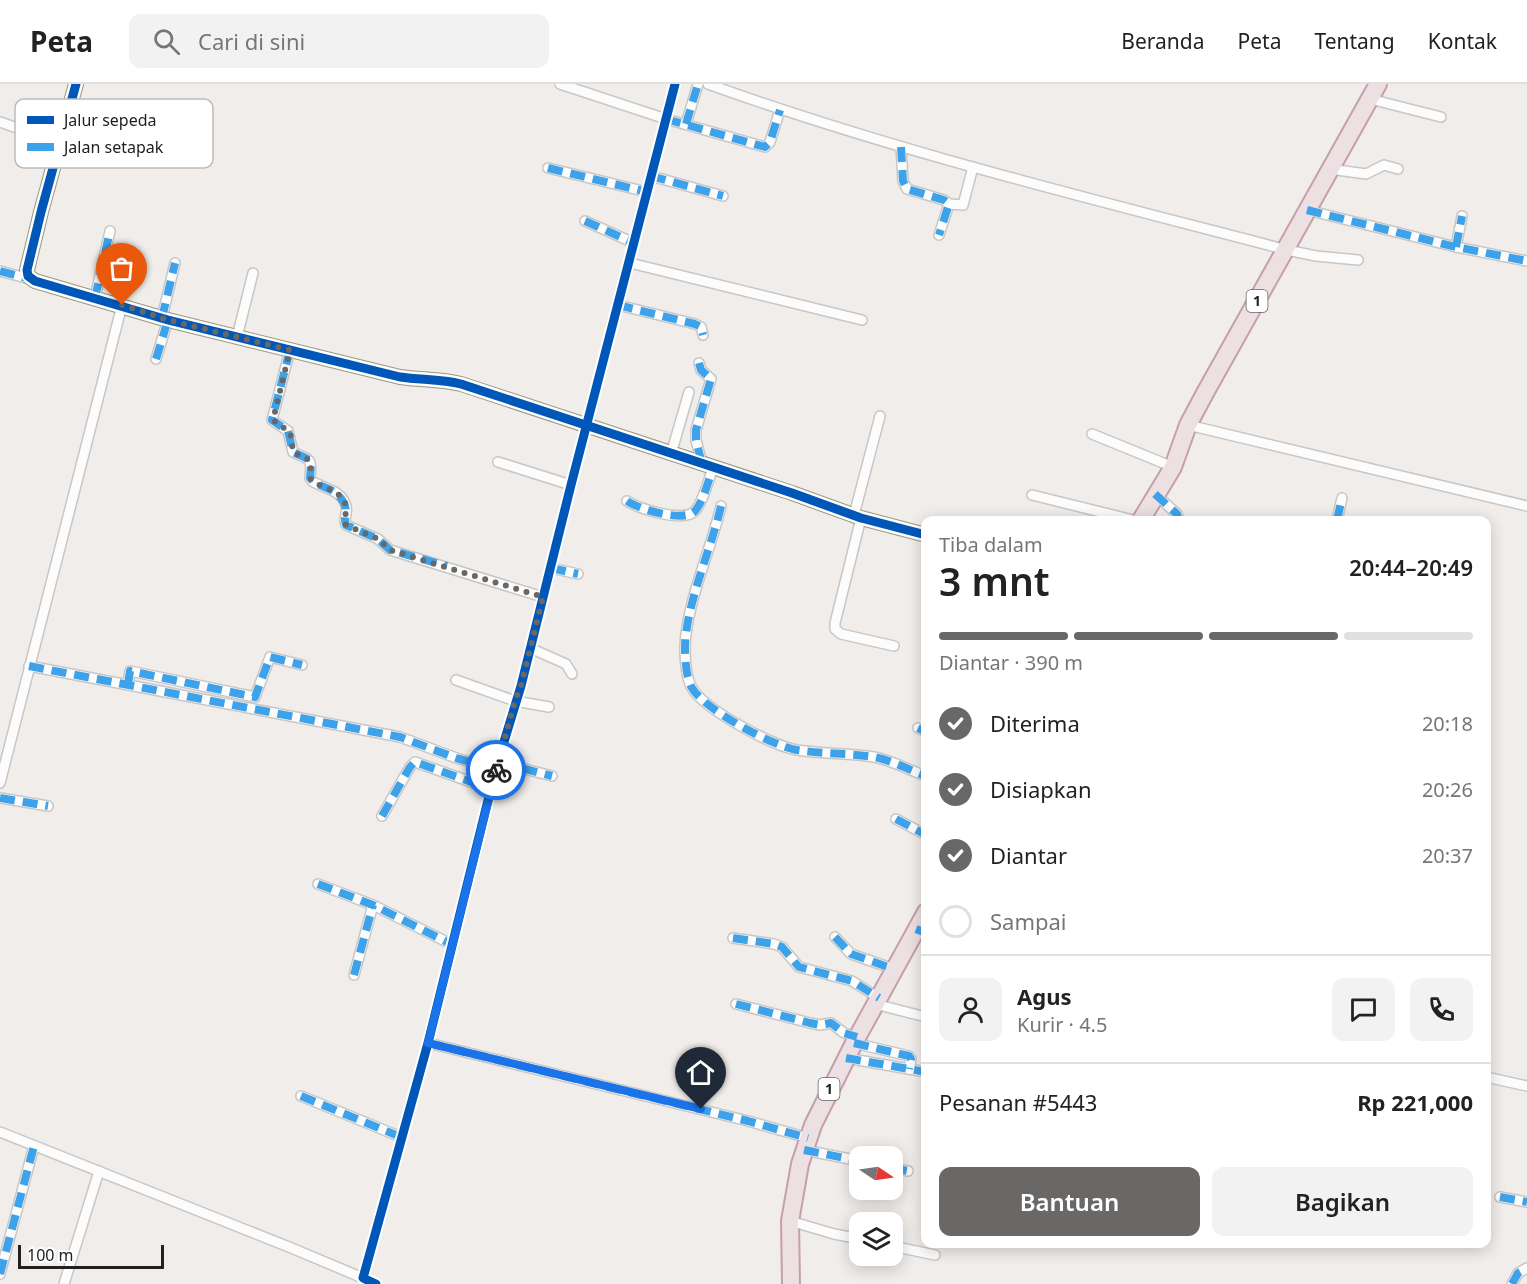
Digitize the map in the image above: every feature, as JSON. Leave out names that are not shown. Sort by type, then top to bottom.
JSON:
[{"type":"highway","name":"1","points":[[1143,516],[1173,467],[1188,425],[1378,84]]},
{"type":"highway","name":"1","points":[[790,1284],[790,1221],[806,1144],[823,1103],[852,1046],[894,969],[921,931]]},
{"type":"street","points":[[72,99],[76,84]]},
{"type":"street","points":[[560,84],[765,147],[769,145],[780,110]]},
{"type":"street","points":[[363,1278],[428,1043],[496,768],[521,686],[675,84]]},
{"type":"street","points":[[686,124],[698,84]]},
{"type":"street","points":[[708,84],[780,110],[973,167],[1287,250],[1316,256],[1358,260]]},
{"type":"street","points":[[1370,99],[1441,117]]},
{"type":"street","points":[[0,122],[15,127]]},
{"type":"street","points":[[902,147],[903,181],[907,189],[935,196],[949,204],[963,205],[973,167]]},
{"type":"street","points":[[1330,169],[1366,174],[1384,165],[1398,169]]},
{"type":"street","points":[[30,279],[27,270],[54,168]]},
{"type":"street","points":[[548,168],[646,192]]},
{"type":"street","points":[[651,176],[723,196]]},
{"type":"street","points":[[939,235],[949,204]]},
{"type":"street","points":[[1307,210],[1456,247],[1527,261]]},
{"type":"street","points":[[1456,247],[1462,216]]},
{"type":"street","points":[[585,221],[634,243]]},
{"type":"street","points":[[95,298],[110,231]]},
{"type":"street","points":[[156,359],[175,263]]},
{"type":"street","points":[[630,263],[862,320]]},
{"type":"street","points":[[0,271],[165,319],[400,377],[418,380],[447,380],[462,384],[792,493],[857,517],[921,534]]},
{"type":"street","points":[[237,337],[253,273]]},
{"type":"street","points":[[0,783],[122,305]]},
{"type":"street","points":[[618,305],[695,324],[701,327],[703,335]]},
{"type":"street","points":[[290,350],[273,420],[288,431],[293,452],[312,463],[310,478],[312,481],[331,488],[341,498],[346,509],[344,521],[346,525],[378,539],[390,550],[543,597]]},
{"type":"street","points":[[627,501],[649,510],[674,516],[690,515],[700,501],[708,466],[696,440],[696,430],[711,379],[701,370],[699,363]]},
{"type":"street","points":[[671,454],[689,392]]},
{"type":"street","points":[[880,416],[835,629],[841,634],[894,645]]},
{"type":"street","points":[[1188,425],[1527,506]]},
{"type":"street","points":[[1092,434],[1173,467]]},
{"type":"street","points":[[498,462],[571,485]]},
{"type":"street","points":[[1155,494],[1178,516]]},
{"type":"street","points":[[1032,495],[1117,516]]},
{"type":"street","points":[[1337,516],[1342,498]]},
{"type":"street","points":[[721,506],[689,620],[685,647],[692,688],[711,706],[741,726],[775,744],[795,750],[876,757],[921,774]]},
{"type":"street","points":[[551,568],[578,574]]},
{"type":"street","points":[[530,648],[566,664],[572,674]]},
{"type":"street","points":[[128,684],[130,671],[255,696],[270,657],[302,665]]},
{"type":"street","points":[[29,666],[400,737],[459,759],[496,768],[509,765],[552,776]]},
{"type":"street","points":[[456,680],[515,701],[549,707]]},
{"type":"street","points":[[382,816],[415,762],[491,789]]},
{"type":"street","points":[[0,798],[48,806]]},
{"type":"street","points":[[896,819],[921,832]]},
{"type":"street","points":[[318,884],[373,905],[453,945]]},
{"type":"street","points":[[354,975],[373,905]]},
{"type":"street","points":[[835,937],[851,954],[894,969]]},
{"type":"street","points":[[733,938],[782,947],[799,967],[852,981],[877,1001],[921,1015]]},
{"type":"street","points":[[736,1004],[810,1023],[820,1025],[831,1023],[844,1033],[852,1046],[909,1069],[921,1071]]},
{"type":"street","points":[[428,1043],[748,1121],[806,1144],[849,1158]]},
{"type":"street","points":[[852,1046],[909,1056],[911,1059],[909,1069]]},
{"type":"street","points":[[1491,1078],[1527,1086]]},
{"type":"street","points":[[301,1096],[401,1137]]},
{"type":"street","points":[[0,1132],[376,1284]]},
{"type":"street","points":[[0,1274],[34,1146]]},
{"type":"street","points":[[903,1170],[908,1171]]},
{"type":"street","points":[[64,1284],[99,1171]]},
{"type":"street","points":[[1500,1197],[1527,1202]]},
{"type":"street","points":[[790,1221],[849,1237]]},
{"type":"street","points":[[903,1248],[934,1255]]},
{"type":"street","points":[[1512,1284],[1518,1273],[1527,1268]]},
{"type":"marked path","points":[[686,124],[698,84]]},
{"type":"marked path","points":[[666,119],[765,147],[770,142],[780,110]]},
{"type":"marked path","points":[[901,147],[903,181],[907,189],[944,200],[949,204],[939,235]]},
{"type":"marked path","points":[[548,168],[647,192]]},
{"type":"marked path","points":[[651,176],[723,196]]},
{"type":"marked path","points":[[1307,210],[1456,247],[1527,261]]},
{"type":"marked path","points":[[1456,247],[1462,216]]},
{"type":"marked path","points":[[585,221],[634,243]]},
{"type":"marked path","points":[[95,298],[110,231]]},
{"type":"marked path","points":[[162,318],[175,263]]},
{"type":"marked path","points":[[0,271],[30,279]]},
{"type":"marked path","points":[[618,305],[695,324],[701,327],[703,335]]},
{"type":"marked path","points":[[156,359],[168,320]]},
{"type":"marked path","points":[[290,350],[272,420],[288,431],[293,452],[309,461],[310,478],[340,497],[345,506],[346,525],[378,539],[390,550],[447,566]]},
{"type":"marked path","points":[[699,363],[701,370],[711,379],[696,430],[702,464]]},
{"type":"marked path","points":[[627,501],[661,514],[681,516],[689,514],[695,511],[701,501],[713,468]]},
{"type":"marked path","points":[[1155,494],[1178,516]]},
{"type":"marked path","points":[[1338,516],[1342,498]]},
{"type":"marked path","points":[[721,506],[694,595],[686,630],[686,663],[692,688],[699,697],[724,716],[772,742],[797,750],[874,757],[921,774]]},
{"type":"marked path","points":[[551,568],[578,574]]},
{"type":"marked path","points":[[128,684],[130,671],[255,697],[270,657],[302,665]]},
{"type":"marked path","points":[[29,666],[400,737],[459,759],[496,768],[509,765],[552,776]]},
{"type":"marked path","points":[[382,816],[415,762],[491,789]]},
{"type":"marked path","points":[[0,798],[48,806]]},
{"type":"marked path","points":[[896,819],[921,832]]},
{"type":"marked path","points":[[318,884],[373,905],[453,945]]},
{"type":"marked path","points":[[354,975],[373,905]]},
{"type":"marked path","points":[[916,929],[921,931]]},
{"type":"marked path","points":[[835,937],[851,954],[894,969]]},
{"type":"marked path","points":[[733,938],[782,947],[799,967],[852,981],[879,998]]},
{"type":"marked path","points":[[736,1004],[810,1023],[820,1025],[831,1023],[844,1033],[857,1037]]},
{"type":"marked path","points":[[428,1043],[748,1121],[808,1138]]},
{"type":"marked path","points":[[854,1043],[909,1056],[911,1059],[909,1069]]},
{"type":"marked path","points":[[846,1058],[921,1071]]},
{"type":"marked path","points":[[301,1096],[401,1137]]},
{"type":"marked path","points":[[0,1274],[34,1146]]},
{"type":"marked path","points":[[804,1150],[849,1159]]},
{"type":"marked path","points":[[903,1170],[908,1171]]},
{"type":"marked path","points":[[1500,1197],[1527,1202]]},
{"type":"marked path","points":[[1512,1284],[1518,1273],[1527,1268]]},
{"type":"cycle path","points":[[72,99],[76,84]]},
{"type":"cycle path","points":[[376,1284],[363,1278],[428,1043],[496,768],[521,686],[675,84]]},
{"type":"cycle path","points":[[53,168],[27,270],[28,276],[35,281],[168,320],[400,377],[461,384],[861,518],[921,534]]},
{"type":"way so far","points":[[122,305],[168,320],[290,350],[272,417],[274,423],[288,431],[293,452],[308,458],[312,463],[310,475],[312,481],[331,488],[341,498],[346,509],[344,521],[346,525],[378,539],[390,550],[543,597],[521,686],[496,770]]},
{"type":"route","points":[[496,770],[428,1043],[701,1109]]}]
